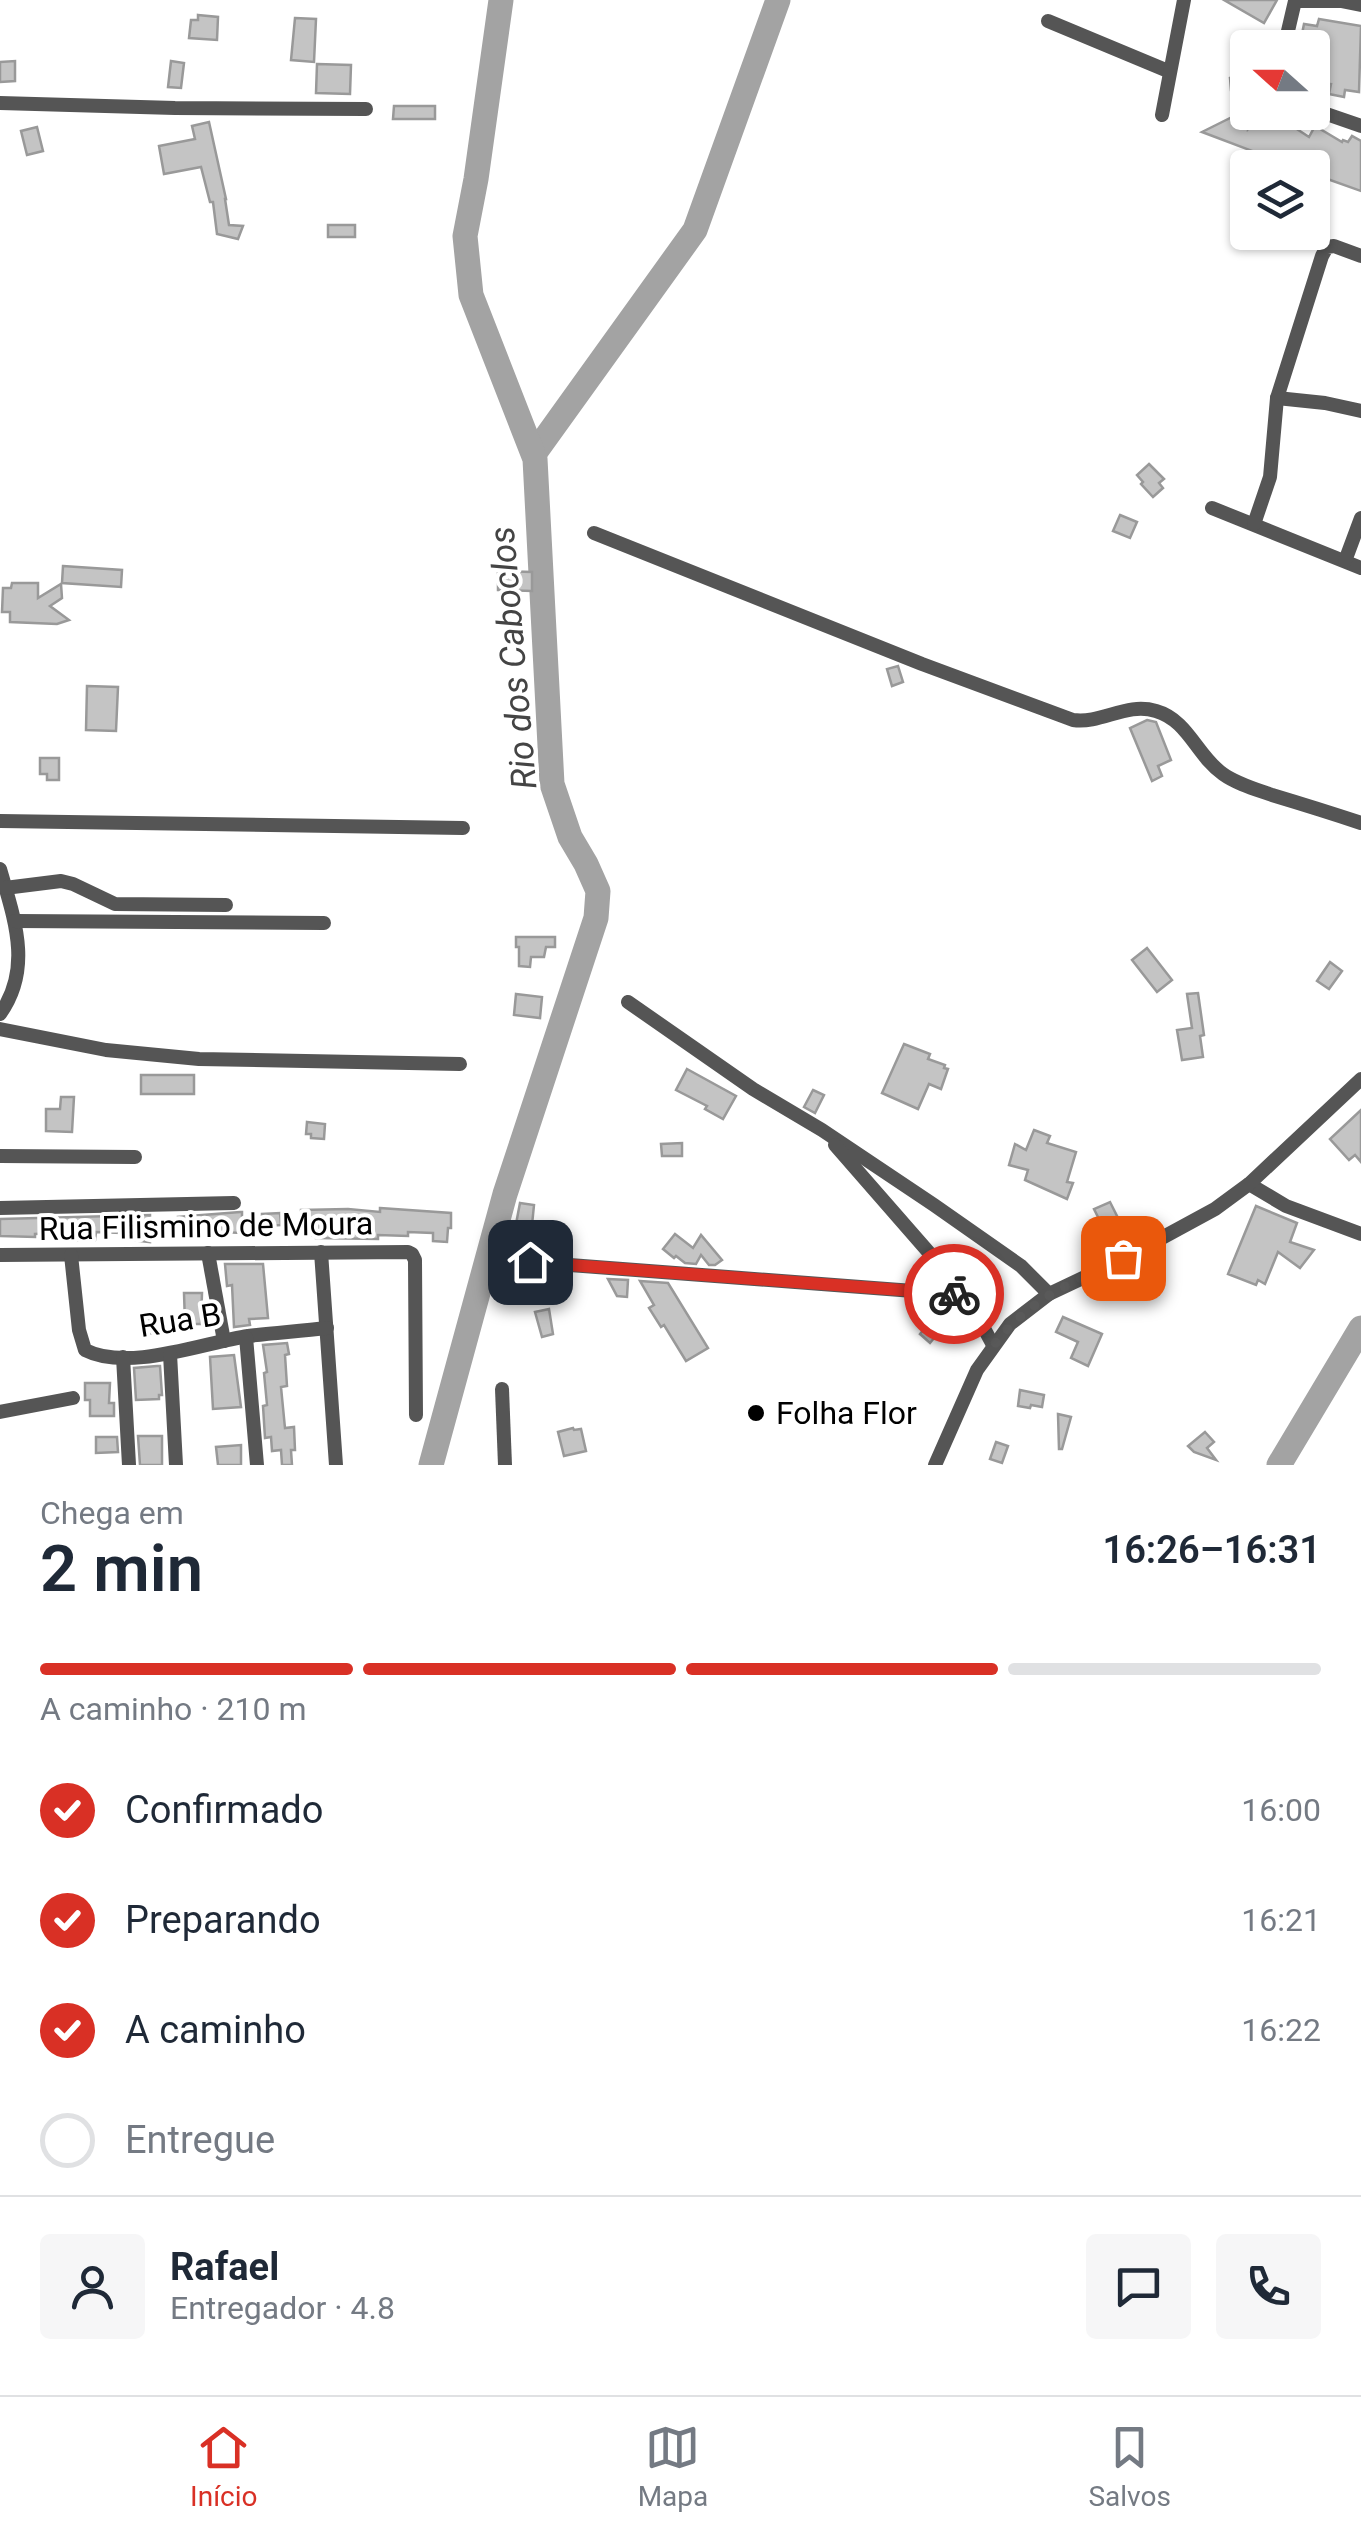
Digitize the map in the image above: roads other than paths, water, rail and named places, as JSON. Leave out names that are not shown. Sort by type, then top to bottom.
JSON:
[{"type":"street","points":[[1162,115],[1184,0]]},
{"type":"street","points":[[1288,30],[1294,1],[1361,5]]},
{"type":"street","points":[[1048,21],[1168,71]]},
{"type":"street","points":[[0,103],[366,109]]},
{"type":"street","points":[[1330,115],[1361,126]]},
{"type":"street","points":[[1254,524],[1270,477],[1276,398],[1325,251],[1334,246],[1361,256]]},
{"type":"street","points":[[1276,398],[1361,410]]},
{"type":"street","points":[[1212,508],[1361,568]]},
{"type":"street","points":[[1344,562],[1361,518]]},
{"type":"street","points":[[594,533],[1073,720],[1087,722],[1120,710],[1156,711],[1180,725],[1224,775],[1361,823]]},
{"type":"street","points":[[0,821],[463,828]]},
{"type":"street","points":[[0,869],[18,934],[20,966],[15,986],[2,1008]]},
{"type":"street","points":[[5,888],[62,881],[115,904],[226,904]]},
{"type":"street","points":[[14,922],[324,922]]},
{"type":"street","points":[[628,1002],[1021,1266],[1049,1294]]},
{"type":"street","points":[[0,1029],[106,1050],[199,1060],[460,1064]]},
{"type":"street","points":[[935,1465],[977,1370],[1010,1324],[1049,1294],[1215,1209],[1248,1184],[1361,1080]]},
{"type":"street","points":[[822,1130],[966,1295],[994,1345]]},
{"type":"street","points":[[0,1156],[135,1157]]},
{"type":"street","points":[[1248,1184],[1286,1206],[1361,1234]]},
{"type":"street","points":[[0,1208],[234,1204]]},
{"type":"street","points":[[208,1252],[224,1341]]},
{"type":"street","points":[[321,1252],[336,1465]]},
{"type":"street","name":"Rua Filismino de Moura","points":[[0,1255],[412,1254],[416,1415]]},
{"type":"street","points":[[71,1255],[79,1330],[86,1350],[97,1356],[123,1357],[129,1465]]},
{"type":"street","points":[[530,1262],[966,1295]]},
{"type":"street","name":"Rua B","points":[[123,1357],[170,1354],[246,1336],[327,1328]]},
{"type":"street","points":[[246,1336],[257,1465]]},
{"type":"street","points":[[170,1354],[176,1465]]},
{"type":"street","points":[[502,1390],[505,1465]]},
{"type":"street","points":[[0,1412],[73,1398]]},
{"type":"waterway","name":"Rio dos Caboclos","points":[[431,1465],[505,1194],[596,918],[598,891],[570,837],[552,784],[535,459],[471,295],[465,236],[501,0]]},
{"type":"waterway","name":"Rio dos Caboclos","points":[[534,454],[695,230],[778,0]]},
{"type":"waterway","points":[[1279,1465],[1361,1328]]},
{"type":"place","name":"Folha Flor","points":[[756,1413]]}]
